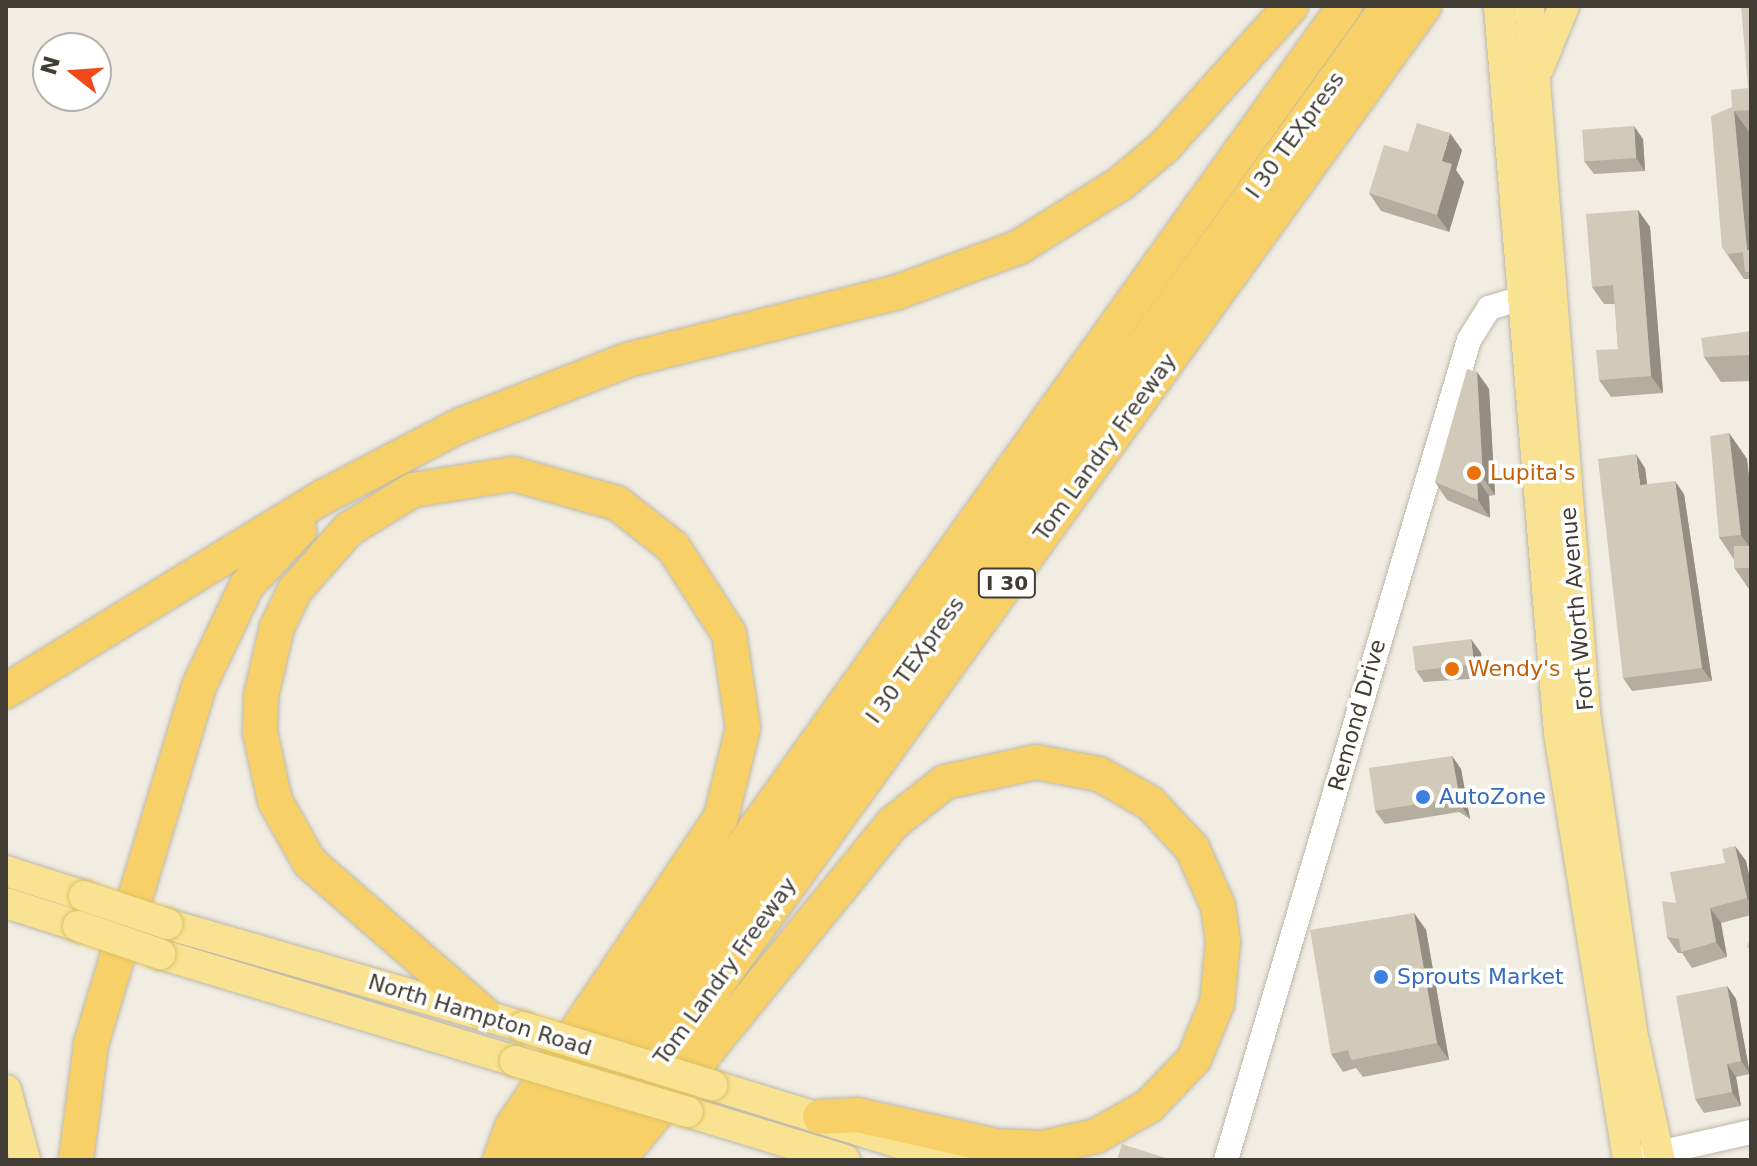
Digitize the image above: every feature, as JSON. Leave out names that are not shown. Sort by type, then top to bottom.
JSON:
[{"type":"highway","points":[[6,691],[323,497],[459,426],[571,379],[685,342],[898,292],[1019,247],[1108,193],[1165,146],[1291,6]]},
{"type":"highway","name":"I 30","points":[[518,1160],[1345,6]]},
{"type":"highway","name":"I 30 TEXpress","points":[[557,1160],[1388,6]]},
{"type":"highway","name":"Tom Landry Freeway","points":[[590,1160],[1424,6]]},
{"type":"highway","points":[[484,1014],[310,863],[275,801],[260,732],[261,696],[277,627],[295,590],[349,529],[413,490],[513,474],[581,487],[617,503],[673,547],[715,602],[729,634],[743,728],[721,817],[512,1127],[500,1160]]},
{"type":"highway","points":[[76,1160],[91,1044],[212,651],[247,585],[323,497]]},
{"type":"highway","points":[[618,1160],[875,844],[945,782],[1020,763],[1099,774],[1150,803],[1192,848],[1218,906],[1219,992],[1194,1059],[1149,1106],[1096,1136],[1042,1148],[996,1146],[857,1115],[820,1117]]},
{"type":"highway","points":[[79,1121],[91,1160]]},
{"type":"main road","name":"Fort Worth Avenue","points":[[1499,6],[1527,169],[1573,730],[1618,1035],[1628,1160]]},
{"type":"main road","name":"Fort Worth Avenue","points":[[1527,169],[1535,85],[1529,6]]},
{"type":"main road","points":[[1535,85],[1564,6]]},
{"type":"main road","name":"North Hampton Road","points":[[6,871],[167,924],[484,1014],[955,1160]]},
{"type":"main road","name":"North Hampton Road","points":[[6,903],[160,954],[845,1160]]},
{"type":"main road","name":"Fort Worth Avenue","points":[[1618,1035],[1659,1157]]},
{"type":"main road","points":[[6,1090],[25,1160]]},
{"type":"street","name":"Remond Drive","points":[[1226,1160],[1469,340],[1489,308],[1536,296]]},
{"type":"street","points":[[1628,1160],[1659,1157],[1751,1132]]},
{"type":"building","points":[[1741,6],[1751,6],[1751,110],[1734,111],[1751,272],[1745,272],[1743,252],[1727,254],[1722,247],[1711,116],[1732,107],[1731,90],[1748,88]]},
{"type":"building","points":[[1417,123],[1450,133],[1442,161],[1452,164],[1437,215],[1369,193],[1384,145],[1408,152]]},
{"type":"building","points":[[1634,126],[1636,158],[1584,162],[1582,130]]},
{"type":"building","points":[[1638,210],[1651,376],[1599,380],[1596,350],[1618,349],[1613,285],[1592,287],[1586,214]]},
{"type":"building","points":[[1751,331],[1751,355],[1704,357],[1701,338]]},
{"type":"building","points":[[1467,369],[1477,372],[1483,478],[1477,478],[1478,500],[1435,482]]},
{"type":"building","points":[[1729,433],[1741,535],[1719,537],[1710,436]]},
{"type":"building","points":[[1636,454],[1640,485],[1675,481],[1702,668],[1623,678],[1598,459]]},
{"type":"building","points":[[1734,546],[1751,546],[1751,568],[1734,568]]},
{"type":"building","points":[[1471,639],[1474,664],[1415,671],[1412,646]]},
{"type":"building","name":"AutoZone","points":[[1452,756],[1461,805],[1449,799],[1375,811],[1369,768]]},
{"type":"building","points":[[1735,846],[1747,898],[1710,908],[1716,942],[1681,952],[1679,939],[1667,937],[1662,901],[1676,903],[1670,872],[1725,863],[1722,849]]},
{"type":"building","name":"Sprouts Market","points":[[1414,913],[1437,1043],[1351,1060],[1348,1050],[1331,1054],[1310,930]]},
{"type":"building","points":[[1727,986],[1741,1061],[1727,1064],[1732,1092],[1695,1099],[1676,996]]},
{"type":"building","points":[[1122,1144],[1172,1160],[1117,1160]]},
{"type":"place","name":"Lupita's","points":[[1474,473]]},
{"type":"place","name":"Wendy's","points":[[1452,669]]},
{"type":"place","name":"AutoZone","points":[[1423,797]]},
{"type":"place","name":"Sprouts Market","points":[[1381,977]]}]
